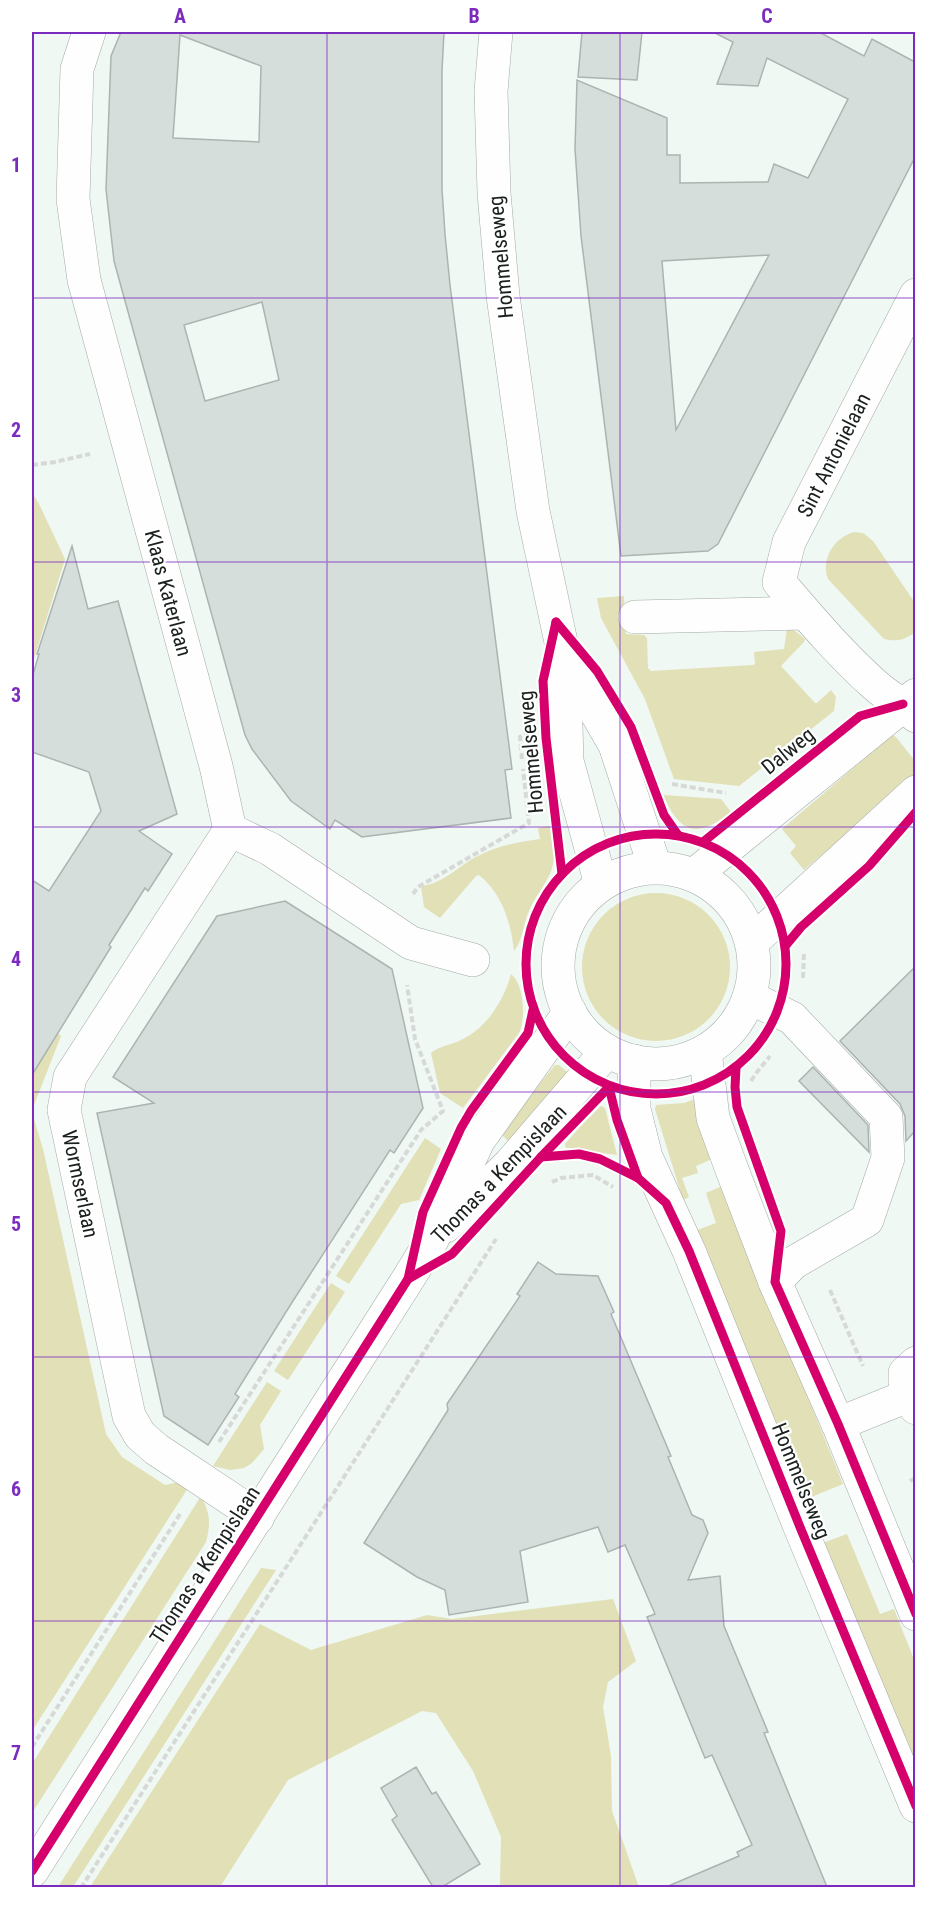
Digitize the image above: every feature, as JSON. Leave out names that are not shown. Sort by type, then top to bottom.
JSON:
[{"type":"street","name":"Klaas Katerlaan","points":[[89,32],[77,69],[73,199],[84,280],[216,766],[230,830]]},
{"type":"street","name":"Hommelseweg","points":[[496,32],[491,91],[494,193],[503,296],[533,511],[564,656],[567,761],[601,884]]},
{"type":"street","name":"Sint Antonielaan","points":[[911,705],[876,686],[805,613],[779,582],[789,542],[915,295]]},
{"type":"street","points":[[635,617],[805,613]]},
{"type":"street","name":"Hommelseweg","points":[[564,656],[615,745],[655,867]]},
{"type":"street","name":"Dalweg","points":[[694,875],[759,820],[911,705]]},
{"type":"street","points":[[752,942],[915,792]]},
{"type":"street","points":[[230,830],[270,849],[400,935],[473,960]]},
{"type":"street","name":"Wormserlaan","points":[[230,830],[70,1077],[64,1110],[129,1416],[140,1435],[156,1449],[258,1517]]},
{"type":"street","points":[[655,867],[675,869],[694,875],[714,886],[730,901],[743,921],[752,942],[754,979],[739,1018],[724,1037],[705,1051],[688,1058],[670,1063],[652,1064],[621,1056],[586,1034],[570,1012],[561,990],[558,967],[561,943],[569,920],[583,900],[601,884],[627,873],[655,867]]},
{"type":"street","points":[[749,997],[792,1018],[886,1117],[888,1158],[867,1220],[793,1263],[775,1282]]},
{"type":"street","name":"Thomas a Kempislaan","points":[[32,1871],[432,1240],[478,1141],[570,1012]]},
{"type":"street","points":[[705,1051],[712,1118],[775,1282],[912,1597]]},
{"type":"street","name":"Hommelseweg","points":[[621,1056],[646,1157],[689,1251],[915,1806]]},
{"type":"street","name":"Thomas a Kempislaan","points":[[432,1240],[621,1056]]},
{"type":"street","points":[[838,1424],[913,1401],[905,1383],[905,1373],[915,1363]]},
{"type":"path","points":[[32,465],[98,452]]},
{"type":"path","points":[[32,1747],[203,1479],[211,1455],[421,1130],[443,1111],[415,1039],[400,935],[418,887],[529,823],[520,737],[534,728]]},
{"type":"path","points":[[631,790],[651,784],[670,784],[730,794],[741,798],[759,820]]},
{"type":"path","points":[[910,1481],[915,1478]]},
{"type":"green space","points":[[32,493],[65,559],[32,665]]},
{"type":"green space","points":[[854,532],[863,533],[873,541],[915,603],[915,632],[908,637],[901,640],[884,639],[828,579],[826,564],[831,550],[841,539]]},
{"type":"green space","points":[[624,596],[626,634],[644,635],[647,638],[648,668],[651,671],[753,665],[755,664],[754,652],[784,649],[787,628],[805,639],[781,666],[815,703],[831,690],[836,697],[834,711],[739,786],[674,779],[645,699],[601,618],[597,598]]},
{"type":"green space","points":[[892,735],[915,761],[915,776],[804,870],[790,853],[796,846],[782,829]]},
{"type":"green space","points":[[663,795],[721,799],[731,812],[708,826],[699,829],[691,828],[683,825],[676,818]]},
{"type":"green space","points":[[550,826],[554,850],[551,870],[532,905],[514,951],[504,909],[494,891],[479,875],[440,918],[424,907],[421,886],[445,878],[473,859],[494,849],[540,839],[538,828]]},
{"type":"green space","points":[[656,893],[684,898],[709,914],[725,939],[730,967],[725,995],[709,1020],[684,1036],[656,1041],[628,1036],[603,1020],[587,995],[582,967],[587,939],[603,914],[628,898]]},
{"type":"green space","points":[[511,974],[519,985],[521,993],[523,1019],[519,1033],[463,1108],[440,1093],[431,1053],[461,1040],[479,1028],[499,1003]]},
{"type":"green space","points":[[32,1009],[61,1036],[32,1110]]},
{"type":"green space","points":[[555,1065],[559,1065],[568,1073],[510,1143],[501,1132]]},
{"type":"green space","points":[[695,1099],[712,1159],[696,1166],[698,1173],[682,1178],[689,1197],[683,1200],[655,1109],[656,1105],[684,1103]]},
{"type":"green space","points":[[601,1106],[605,1108],[617,1155],[566,1148],[565,1144]]},
{"type":"green space","points":[[32,1112],[43,1149],[106,1434],[122,1457],[165,1485],[179,1482],[190,1485],[32,1731]]},
{"type":"green space","points":[[425,1138],[441,1149],[419,1200],[401,1204],[349,1284],[336,1276]]},
{"type":"green space","points":[[722,1186],[843,1484],[804,1500],[695,1231],[716,1223],[706,1193]]},
{"type":"green space","points":[[331,1283],[345,1292],[288,1380],[274,1371]]},
{"type":"green space","points":[[267,1382],[281,1391],[260,1425],[264,1449],[252,1463],[244,1468],[230,1470],[213,1466]]},
{"type":"green space","points":[[201,1496],[209,1518],[206,1542],[32,1813],[32,1764]]},
{"type":"green space","points":[[847,1534],[880,1614],[894,1609],[915,1662],[915,1771],[823,1543]]},
{"type":"green space","points":[[261,1568],[276,1570],[73,1887],[58,1887]]},
{"type":"green space","points":[[613,1599],[636,1661],[608,1682],[603,1707],[611,1756],[612,1811],[639,1887],[500,1887],[501,1837],[473,1771],[436,1713],[422,1711],[288,1780],[220,1887],[90,1887],[260,1624],[311,1650],[427,1615],[452,1619]]},
{"type":"building","points":[[121,32],[444,32],[442,189],[445,234],[512,769],[505,770],[511,818],[362,837],[335,820],[330,829],[291,801],[252,749],[245,735],[114,261],[106,189],[111,56]],"holes":[[[180,35],[261,66],[259,142],[173,138]],[[262,302],[279,380],[205,401],[184,325]]]},
{"type":"building","points":[[582,32],[642,32],[637,80],[578,77]]},
{"type":"building","points":[[713,32],[819,32],[864,56],[872,39],[915,62],[915,157],[718,544],[708,551],[621,556],[581,236],[575,149],[577,80],[667,118],[667,155],[680,155],[680,183],[768,182],[774,164],[808,178],[848,99],[767,58],[758,86],[717,84],[733,42]],"holes":[[[769,255],[676,430],[662,261]]]},
{"type":"building","points":[[72,546],[88,609],[118,601],[177,814],[139,831],[172,854],[148,891],[145,888],[32,1075],[32,880],[49,891],[101,811],[89,772],[32,752],[32,678],[39,654],[37,654]]},
{"type":"building","points":[[285,901],[392,969],[423,1108],[394,1153],[390,1150],[291,1304],[235,1394],[239,1397],[208,1445],[164,1416],[97,1113],[154,1103],[113,1077],[217,916]]},
{"type":"building","points":[[915,967],[915,1131],[906,1141],[905,1116],[900,1104],[840,1041]]},
{"type":"building","points":[[813,1067],[868,1125],[869,1152],[799,1081]]},
{"type":"building","points":[[538,1262],[556,1274],[598,1276],[614,1312],[611,1314],[671,1456],[668,1457],[692,1515],[703,1520],[708,1533],[688,1580],[720,1576],[724,1626],[768,1732],[764,1733],[827,1887],[666,1887],[739,1856],[737,1852],[752,1845],[712,1755],[705,1758],[647,1617],[655,1614],[625,1545],[608,1552],[598,1527],[520,1551],[528,1602],[449,1615],[445,1590],[417,1577],[364,1543],[448,1410],[447,1404],[520,1296],[517,1294]]},
{"type":"building","points":[[416,1767],[432,1794],[436,1792],[480,1864],[442,1887],[433,1887],[392,1820],[397,1816],[381,1788]]},
{"type":"cycle path","points":[[556,622],[543,681],[546,738],[562,874]]},
{"type":"cycle path","points":[[556,622],[597,671],[631,727],[664,815],[678,835]]},
{"type":"cycle path","points":[[703,842],[860,716],[903,704]]},
{"type":"cycle path","points":[[786,945],[801,927],[869,866],[916,812]]},
{"type":"cycle path","points":[[656,834],[694,839],[717,849],[739,863],[757,881],[771,903],[781,926],[786,964],[781,1002],[771,1025],[757,1047],[739,1065],[717,1079],[694,1089],[656,1094],[618,1089],[595,1079],[573,1065],[555,1047],[541,1025],[531,1002],[526,964],[531,926],[541,903],[555,881],[573,863],[595,849],[618,839],[656,834]]},
{"type":"cycle path","points":[[32,1871],[408,1279],[423,1212],[461,1128],[528,1033],[533,1010]]},
{"type":"cycle path","points":[[736,1068],[737,1107],[781,1231],[775,1282],[838,1424],[916,1614]]},
{"type":"cycle path","points":[[609,1087],[617,1120],[638,1178]]},
{"type":"cycle path","points":[[408,1279],[452,1254],[609,1087]]},
{"type":"cycle path","points":[[541,1157],[579,1154],[600,1159],[638,1178],[666,1203],[689,1251],[916,1806]]}]
